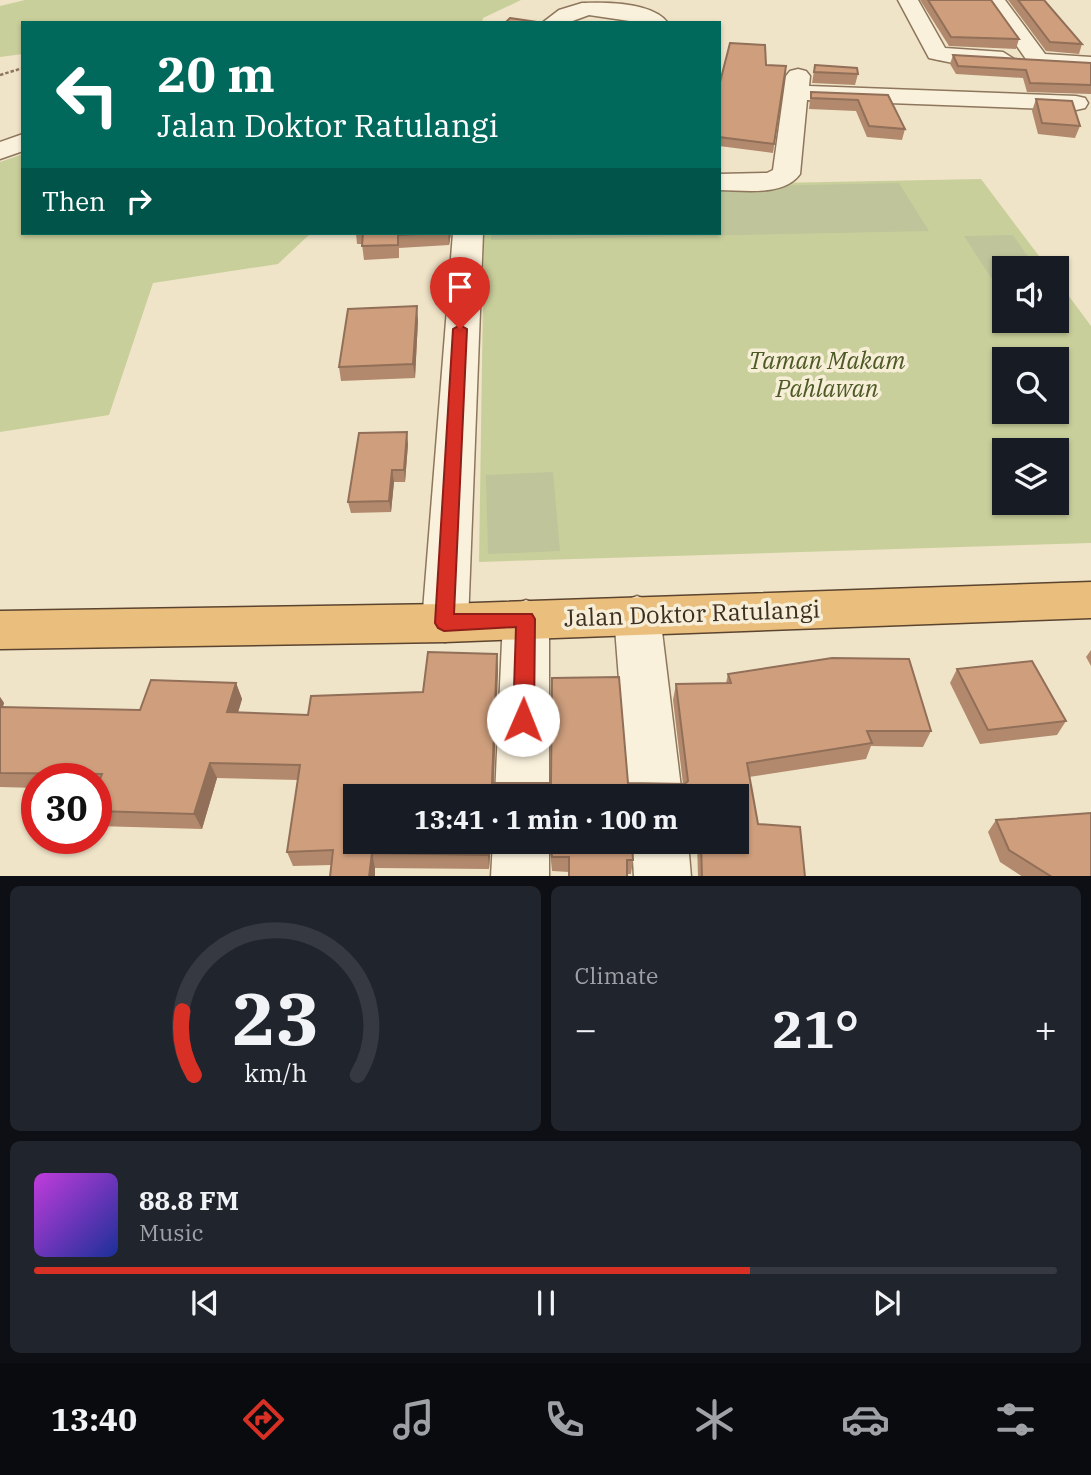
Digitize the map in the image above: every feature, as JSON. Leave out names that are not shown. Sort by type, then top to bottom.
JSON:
[{"type":"highway","name":"Jalan Doktor Ratulangi","points":[[0,630],[444,623],[1091,600]]},
{"type":"street","points":[[908,0],[940,55],[1091,64]]},
{"type":"street","points":[[995,0],[1038,60]]},
{"type":"street","points":[[557,21],[585,9],[626,13],[656,21]]},
{"type":"street","points":[[721,182],[772,181],[786,174],[798,85],[1076,103]]},
{"type":"street","points":[[0,151],[21,143]]},
{"type":"street","points":[[444,623],[467,235]]},
{"type":"street","points":[[637,615],[654,784]]},
{"type":"street","points":[[522,784],[526,619]]},
{"type":"street","points":[[520,876],[521,854]]},
{"type":"street","points":[[661,854],[663,876]]},
{"type":"path","points":[[0,75],[21,69]]},
{"type":"green space","points":[[25,0],[521,0],[483,18],[482,21],[21,21],[21,54],[0,57],[0,6]]},
{"type":"green space","points":[[21,155],[21,235],[309,235],[278,264],[153,283],[109,415],[0,432],[0,162]]},
{"type":"green space","name":"Taman Makam Pahlawan","points":[[981,179],[1039,256],[992,256],[992,333],[1069,333],[1069,296],[1091,326],[1091,543],[479,562],[484,235],[721,235],[721,184]]},
{"type":"green space","points":[[899,183],[929,231],[491,240],[491,235],[721,235],[721,187]]},
{"type":"green space","points":[[1013,235],[1028,256],[992,256],[992,279],[964,236]]},
{"type":"green space","points":[[553,472],[560,551],[488,554],[486,475]]},
{"type":"building","points":[[928,0],[991,0],[1019,39],[951,37]]},
{"type":"building","points":[[1018,0],[1044,0],[1082,44],[1050,42]]},
{"type":"building","points":[[510,18],[530,21],[507,21]]},
{"type":"building","points":[[730,43],[765,45],[766,65],[786,66],[774,144],[721,137],[721,78]]},
{"type":"building","points":[[953,55],[1091,63],[1091,85],[1030,83],[1026,70],[958,66]]},
{"type":"building","points":[[815,65],[857,68],[858,74],[814,72]]},
{"type":"building","points":[[811,92],[888,95],[905,129],[869,126],[858,100],[811,98]]},
{"type":"building","points":[[1036,99],[1072,101],[1080,126],[1042,123]]},
{"type":"building","points":[[363,235],[398,235],[398,245],[362,246]]},
{"type":"building","points":[[417,306],[413,364],[339,367],[348,309]]},
{"type":"building","points":[[407,432],[404,470],[392,470],[389,501],[348,502],[359,433]]},
{"type":"building","points":[[428,652],[497,654],[492,783],[551,783],[552,678],[619,677],[628,783],[685,784],[343,784],[343,854],[372,854],[369,876],[330,876],[333,850],[287,852],[300,765],[210,763],[194,814],[112,811],[112,763],[21,763],[21,773],[0,773],[0,707],[140,710],[151,680],[236,683],[227,712],[308,715],[311,696],[423,692]]},
{"type":"building","points":[[832,658],[909,659],[931,731],[867,731],[872,743],[747,763],[758,824],[800,827],[805,876],[702,876],[701,854],[749,854],[749,784],[685,784],[688,781],[676,684],[731,683],[728,674]]},
{"type":"building","points":[[1032,661],[1066,721],[988,730],[957,669]]},
{"type":"building","points":[[1091,813],[1091,876],[1050,876],[1009,850],[996,820]]},
{"type":"building","points":[[552,854],[633,854],[633,860],[627,860],[627,876],[569,876],[569,857],[552,857]]},
{"type":"route","points":[[460,329],[444,623],[526,619],[523,720]]}]
